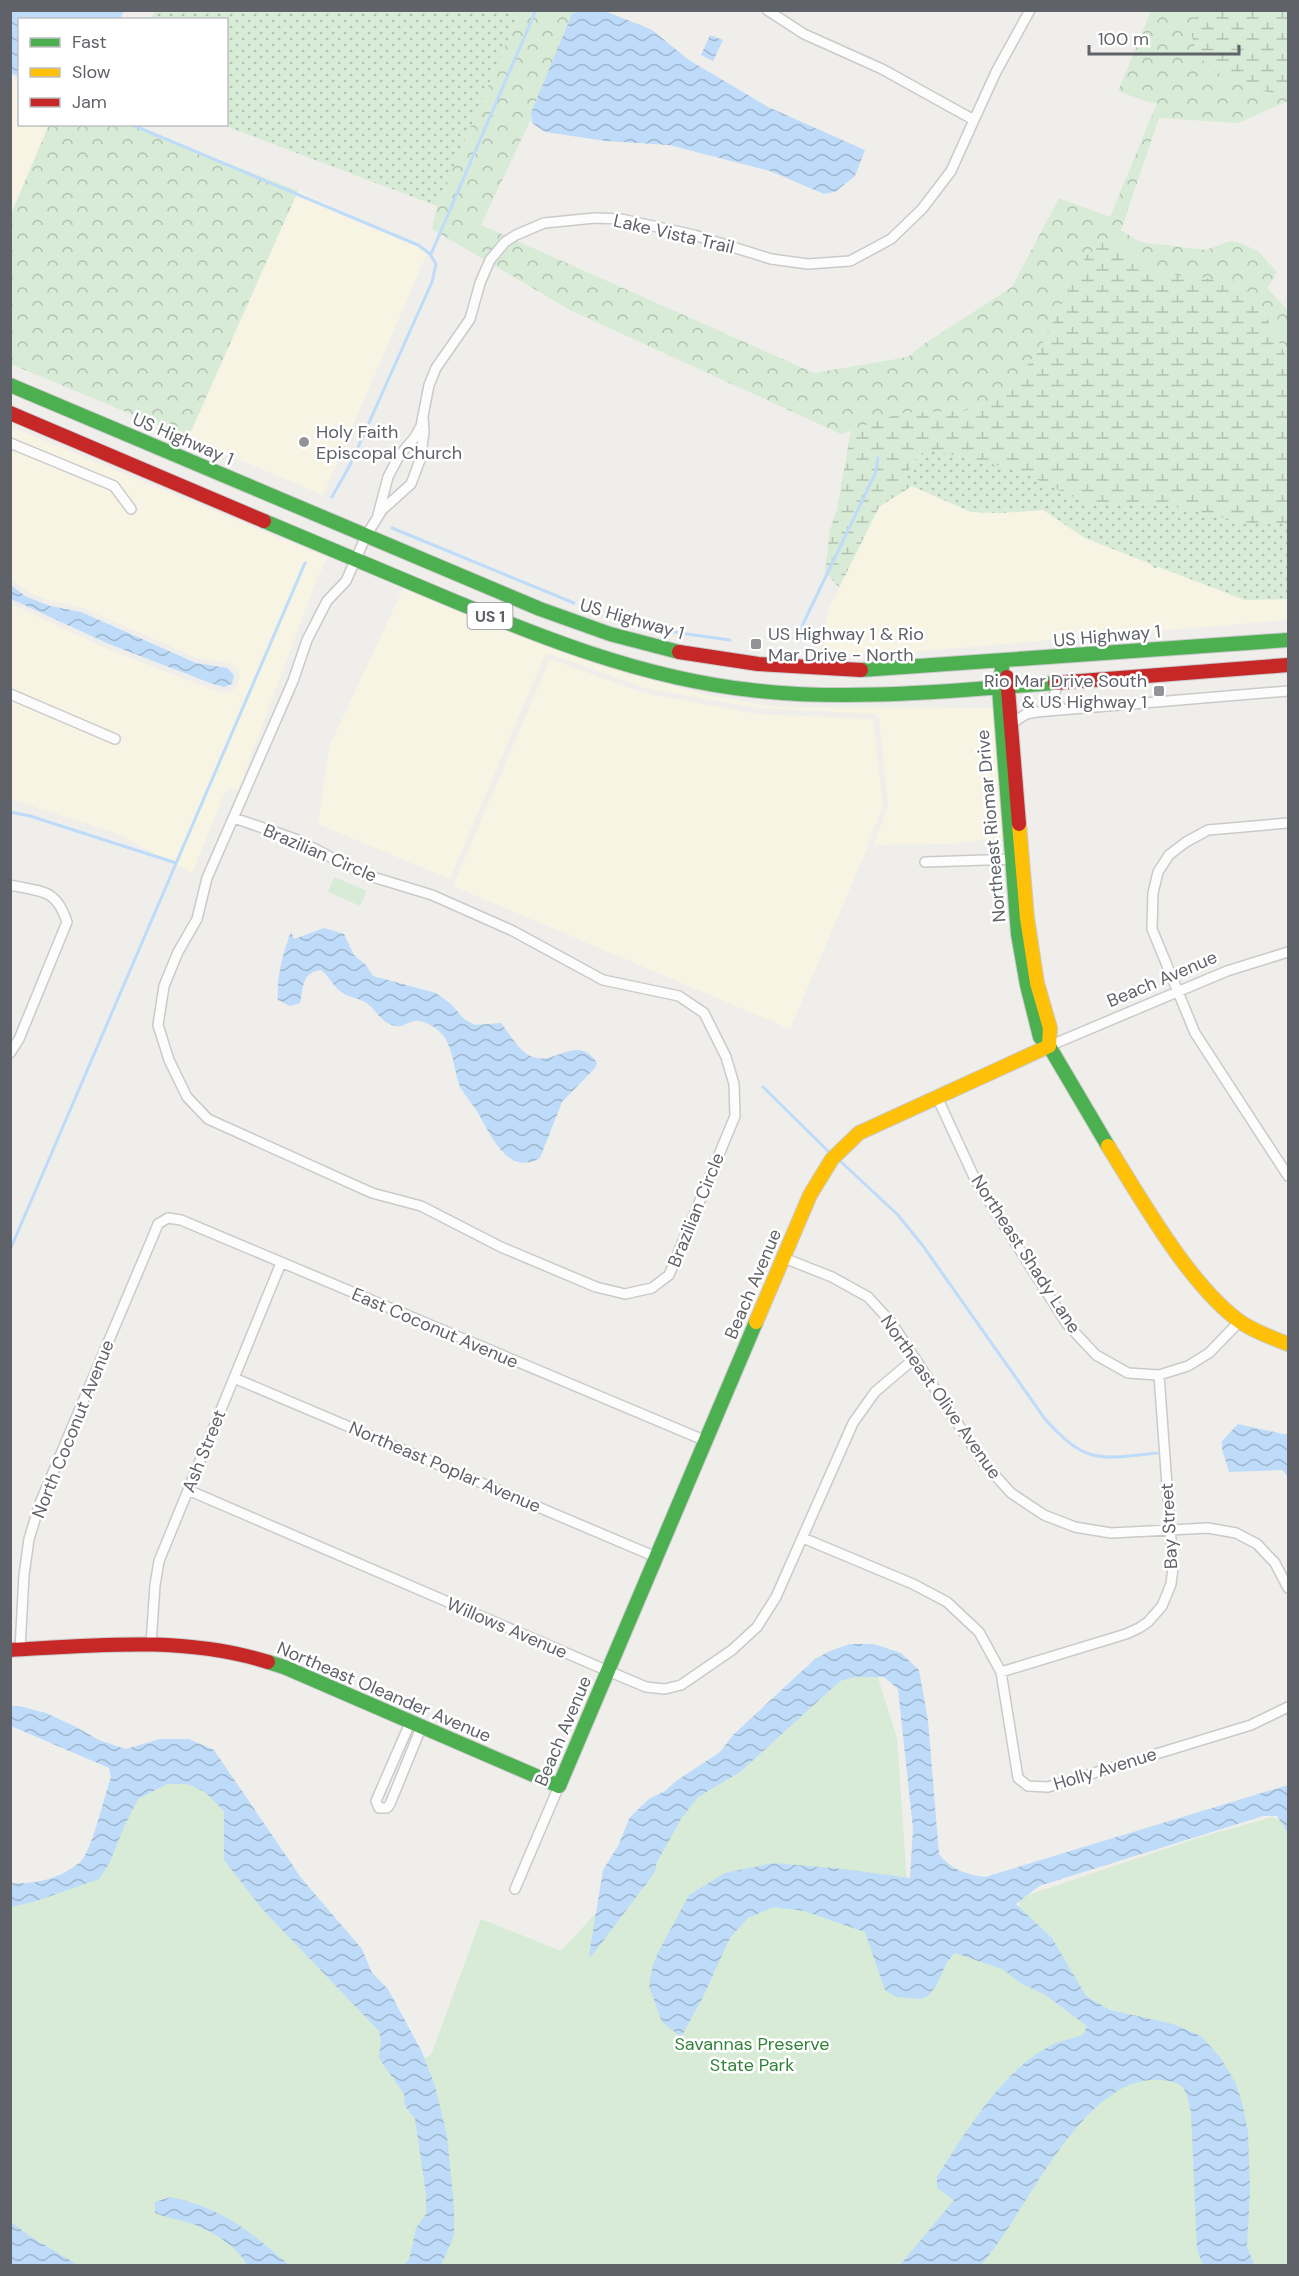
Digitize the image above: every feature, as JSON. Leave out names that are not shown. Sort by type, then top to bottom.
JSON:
[{"type":"main road","name":"US Highway 1","points":[[10,385],[580,624],[638,642],[696,656],[755,665],[833,670],[879,670],[1288,639]]},
{"type":"main road","name":"US 1","points":[[10,413],[573,649],[688,680],[749,690],[815,695],[877,696],[1288,665]]},
{"type":"main road","name":"Northeast Riomar Drive","points":[[1003,662],[1017,859]]},
{"type":"main road","name":"Northeast Riomar Drive","points":[[1004,688],[1011,724],[1018,934],[1027,985],[1040,1037],[1049,1046],[1107,1146],[1171,1242],[1216,1300],[1240,1322],[1266,1336],[1288,1344]]},
{"type":"main road","name":"Beach Avenue","points":[[559,1786],[810,1195],[840,1149],[859,1133],[1049,1046]]},
{"type":"main road","name":"Northeast Oleander Avenue","points":[[15,1650],[151,1644],[215,1649],[249,1656],[284,1667],[559,1786]]},
{"type":"street","points":[[767,10],[804,34],[882,69],[974,120]]},
{"type":"street","name":"Lake Vista Trail","points":[[377,520],[388,477],[399,456],[415,437],[423,417],[432,376],[470,319],[487,266],[505,242],[543,223],[588,218],[621,219],[694,235],[771,259],[808,264],[850,261],[891,239],[922,209],[951,171],[996,72],[1030,10]]},
{"type":"street","name":"Lake Vista Trail","points":[[356,559],[366,536],[382,510],[411,484],[417,473],[424,432],[423,417]]},
{"type":"street","points":[[10,443],[114,486],[132,509]]},
{"type":"street","name":"Brazilian Circle","points":[[234,818],[298,840],[363,874],[432,896],[513,932],[603,980],[679,996],[704,1013],[726,1057],[734,1084],[735,1116],[669,1275],[652,1288],[625,1294],[596,1287],[501,1247],[421,1206],[372,1193],[208,1119],[187,1097],[169,1060],[158,1025],[164,986],[178,952],[197,919],[207,878],[293,681],[307,640],[327,601],[346,581],[356,559]]},
{"type":"street","points":[[1058,683],[1053,699],[1062,709]]},
{"type":"street","points":[[1011,724],[1026,714],[1062,709],[1288,691]]},
{"type":"street","points":[[10,694],[115,740]]},
{"type":"street","points":[[1288,824],[1208,830],[1169,855],[1158,872],[1153,893],[1152,929],[1195,1033],[1288,1176]]},
{"type":"street","points":[[925,862],[1017,859]]},
{"type":"street","points":[[10,885],[51,894],[63,909],[67,922],[19,1039],[10,1053]]},
{"type":"street","name":"Beach Avenue","points":[[1049,1046],[1227,971],[1288,952]]},
{"type":"street","name":"Northeast Shady Lane","points":[[937,1096],[974,1177],[1067,1324],[1096,1355],[1128,1373],[1159,1375],[1188,1366],[1209,1353],[1240,1322]]},
{"type":"street","name":"East Coconut Avenue","points":[[164,1220],[173,1218],[182,1220],[706,1441]]},
{"type":"street","name":"North Coconut Avenue","points":[[15,1650],[29,1539],[40,1503],[154,1234],[164,1220]]},
{"type":"street","name":"Northeast Olive Avenue","points":[[784,1258],[832,1277],[867,1297],[891,1322],[984,1462],[1011,1493],[1044,1515],[1075,1527],[1111,1533],[1208,1528],[1236,1533],[1257,1544],[1275,1563],[1288,1588]]},
{"type":"street","name":"Ash Street","points":[[151,1644],[159,1561],[281,1263]]},
{"type":"street","name":"Willows Avenue","points":[[188,1490],[646,1687],[665,1689],[681,1685],[711,1666],[746,1638],[763,1619],[776,1597],[803,1538],[852,1423],[875,1392],[915,1358]]},
{"type":"street","name":"Bay Street","points":[[1001,1672],[1126,1634],[1148,1622],[1162,1606],[1171,1584],[1173,1568],[1159,1375]]},
{"type":"street","name":"Northeast Poplar Avenue","points":[[234,1377],[656,1557]]},
{"type":"street","name":"Holly Avenue","points":[[803,1538],[913,1584],[947,1602],[979,1632],[1001,1672],[1018,1778],[1028,1786],[1048,1787],[1251,1725],[1288,1707]]},
{"type":"street","points":[[416,1725],[390,1804],[387,1808],[379,1808],[376,1802],[416,1725]]},
{"type":"street","name":"Beach Avenue","points":[[515,1889],[559,1786]]},
{"type":"shaded area","points":[[10,78],[18,82],[18,126],[49,126],[11,214]]},
{"type":"shaded area","points":[[298,191],[428,251],[323,495],[188,438]]},
{"type":"shaded area","points":[[11,427],[328,558],[318,576],[238,790],[230,788],[226,790],[192,873],[118,834],[11,799],[11,699],[118,746],[123,737],[11,688],[11,604],[107,649],[211,689],[222,692],[232,691],[237,686],[240,676],[237,668],[228,663],[197,658],[83,608],[51,601],[28,592],[11,579],[11,448],[110,490],[130,516],[139,510],[116,481],[11,437]]},
{"type":"shaded area","points":[[912,486],[971,512],[1001,513],[1043,509],[1085,538],[1151,564],[1154,568],[1159,567],[1245,600],[1288,599],[1288,620],[887,654],[823,654],[827,612],[879,507]]},
{"type":"shaded area","points":[[403,589],[571,654],[702,694],[777,707],[995,708],[1005,837],[949,844],[874,845],[888,805],[879,719],[875,714],[758,708],[645,688],[550,654],[544,657],[450,879],[318,824],[329,747]]},
{"type":"shaded area","points":[[550,659],[644,693],[757,714],[873,719],[883,805],[866,851],[790,1029],[453,886]]},
{"type":"green space","points":[[155,10],[520,10],[437,206],[226,126],[228,126],[228,18],[151,18]]},
{"type":"green space","points":[[520,11],[575,11],[531,113],[531,119],[481,225],[814,373],[908,357],[921,346],[1012,287],[1059,198],[1110,217],[1157,103],[1118,91],[1151,11],[1195,11],[1191,31],[1284,95],[1288,92],[1288,101],[1238,123],[1159,118],[1121,230],[1140,242],[1206,250],[1230,241],[1241,243],[1259,252],[1277,272],[1267,288],[1288,310],[1288,360],[1256,297],[1234,281],[1180,276],[1155,271],[1126,249],[1086,256],[1039,350],[1004,395],[964,411],[901,413],[841,434],[570,310],[432,229],[437,206]]},
{"type":"green space","points":[[1195,11],[1288,11],[1288,92],[1284,95],[1253,89],[1214,71],[1196,53],[1191,31]]},
{"type":"green space","points":[[49,126],[133,126],[298,191],[188,438],[11,364],[11,214]]},
{"type":"green space","points":[[1104,242],[1126,249],[1155,271],[1180,276],[1234,281],[1256,297],[1288,360],[1288,524],[1253,524],[1166,505],[1086,503],[1023,473],[982,461],[933,451],[916,457],[912,462],[906,479],[912,486],[879,507],[839,588],[825,571],[830,530],[837,509],[851,430],[901,413],[964,411],[1004,395],[1039,350],[1086,256]]},
{"type":"green space","points":[[933,451],[982,461],[1023,473],[1086,503],[1166,505],[1253,524],[1288,524],[1288,599],[1245,600],[1159,567],[1154,568],[1151,564],[1085,538],[1043,510],[1001,513],[971,512],[912,486],[906,479],[909,467],[914,460]]},
{"type":"green space","points":[[334,877],[367,891],[360,906],[328,892]]},
{"type":"green space","name":"Savannas Preserve State Park","points":[[873,1662],[897,1738],[909,1913],[1019,1924],[1019,1898],[1198,1838],[1272,1817],[1287,1823],[1288,2265],[11,2265],[10,1897],[63,1884],[95,1859],[134,1784],[199,1769],[406,2066],[431,2055],[481,1919],[561,1951],[608,1900],[772,1700]]},
{"type":"water","points":[[11,10],[124,10],[120,18],[18,18],[18,76],[11,73]]},
{"type":"water","points":[[580,10],[605,11],[652,30],[689,60],[768,107],[865,150],[855,176],[835,192],[824,194],[770,171],[669,145],[606,141],[545,132],[532,123],[531,113],[572,14]]},
{"type":"water","points":[[710,35],[723,40],[713,61],[701,55]]},
{"type":"water","points":[[11,585],[25,596],[50,606],[81,612],[196,663],[227,668],[234,675],[232,684],[224,687],[213,684],[109,644],[11,599]]},
{"type":"water","points":[[324,928],[344,934],[354,955],[366,965],[373,976],[436,993],[451,1004],[464,1019],[475,1025],[501,1023],[519,1047],[533,1057],[550,1058],[574,1050],[590,1054],[597,1063],[595,1068],[562,1102],[540,1158],[529,1162],[519,1162],[502,1151],[460,1087],[445,1038],[432,1026],[418,1021],[398,1026],[388,1023],[368,1004],[340,991],[321,970],[310,974],[304,982],[300,1003],[290,1006],[278,1000],[281,966],[291,932],[294,939]]},
{"type":"water","points":[[1238,1424],[1288,1435],[1288,1477],[1282,1470],[1229,1472],[1222,1441]]},
{"type":"water","points":[[850,1644],[874,1644],[901,1653],[919,1670],[928,1720],[939,1854],[954,1868],[965,1873],[985,1877],[1288,1785],[1288,1833],[1277,1816],[1263,1816],[1039,1886],[1016,1904],[1052,1938],[1086,1996],[1110,2010],[1173,2024],[1201,2036],[1220,2057],[1236,2084],[1248,2132],[1250,2191],[1247,2246],[1254,2265],[1203,2265],[1197,2249],[1191,2112],[1184,2088],[1176,2083],[1161,2080],[1133,2084],[1106,2098],[1082,2122],[1037,2182],[981,2265],[900,2265],[954,2200],[937,2188],[937,2177],[988,2101],[1020,2067],[1037,2053],[1056,2043],[1083,2035],[1087,2026],[1044,1994],[1022,1984],[1002,1969],[955,1953],[947,1962],[936,1986],[928,1996],[921,1999],[896,1997],[885,1990],[865,1932],[804,1911],[774,1907],[748,1918],[730,1938],[703,1997],[681,2037],[662,2022],[649,1986],[653,1964],[689,1895],[725,1873],[773,1863],[910,1878],[913,1829],[898,1689],[884,1677],[855,1677],[840,1681],[740,1772],[698,1797],[681,1819],[656,1864],[655,1872],[591,1957],[589,1955],[603,1870],[618,1846],[630,1817],[649,1799],[665,1791],[720,1752],[733,1735],[815,1659]]},
{"type":"water","points":[[11,1706],[46,1713],[99,1740],[126,1749],[160,1739],[189,1739],[214,1750],[302,1879],[362,1949],[372,1973],[388,1989],[422,2052],[435,2086],[447,2135],[454,2208],[454,2236],[441,2265],[403,2265],[409,2260],[416,2228],[426,2214],[426,2194],[415,2119],[405,2106],[404,2094],[379,2058],[381,2040],[379,2031],[263,1910],[224,1860],[224,1811],[205,1792],[187,1784],[167,1784],[138,1799],[109,1864],[99,1879],[33,1902],[11,1907],[11,1883],[29,1883],[48,1879],[66,1872],[81,1861],[94,1834],[111,1777],[109,1768],[11,1726]]},
{"type":"water","points":[[170,2197],[205,2207],[234,2222],[289,2265],[247,2265],[233,2248],[213,2234],[195,2225],[155,2213],[155,2202]]},
{"type":"water","points":[[10,2221],[28,2235],[78,2265],[11,2265]]},
{"type":"waterway","points":[[431,254],[536,10]]},
{"type":"waterway","points":[[135,126],[418,245],[430,254],[436,264],[432,282],[350,465],[332,497]]},
{"type":"waterway","points":[[799,641],[803,624],[875,474],[878,458]]},
{"type":"waterway","points":[[392,528],[574,603]]},
{"type":"waterway","points":[[10,1250],[305,563]]},
{"type":"waterway","points":[[631,622],[679,633],[730,640]]},
{"type":"waterway","points":[[10,812],[30,816],[176,863]]},
{"type":"waterway","points":[[763,1087],[829,1152]]},
{"type":"waterway","points":[[839,1160],[898,1215],[923,1246],[1045,1419],[1059,1434],[1083,1452],[1095,1456],[1121,1457],[1157,1453]]},
{"type":"traffic: fast","points":[[10,385],[540,609],[610,634],[679,652]]},
{"type":"traffic: fast","points":[[264,521],[473,609],[551,639],[670,676],[751,690],[827,695],[865,695],[1055,683]]},
{"type":"traffic: fast","points":[[861,670],[1288,640]]},
{"type":"traffic: fast","points":[[1003,662],[999,688],[1018,934],[1027,985],[1040,1037],[1049,1046],[1108,1146]]},
{"type":"traffic: fast","points":[[268,1662],[559,1786],[756,1322]]},
{"type":"traffic: slow","points":[[1019,824],[1027,918],[1037,983],[1050,1028],[1049,1046]]},
{"type":"traffic: slow","points":[[756,1322],[810,1195],[832,1159],[859,1133],[1049,1046]]},
{"type":"traffic: slow","points":[[1108,1146],[1151,1216],[1204,1288],[1223,1308],[1242,1323],[1288,1344]]},
{"type":"traffic: jam","points":[[10,413],[264,521]]},
{"type":"traffic: jam","points":[[679,652],[758,664],[861,670]]},
{"type":"traffic: jam","points":[[1055,683],[1288,665]]},
{"type":"traffic: jam","points":[[1007,677],[1019,824]]},
{"type":"traffic: jam","points":[[10,1650],[140,1644],[172,1645],[204,1648],[268,1662]]},
{"type":"place","name":"Holy Faith Episcopal Church","points":[[304,442]]},
{"type":"place","name":"US Highway 1 & Rio Mar Drive - North","points":[[756,644]]},
{"type":"place","name":"Rio Mar Drive South & US Highway 1","points":[[1159,691]]}]
